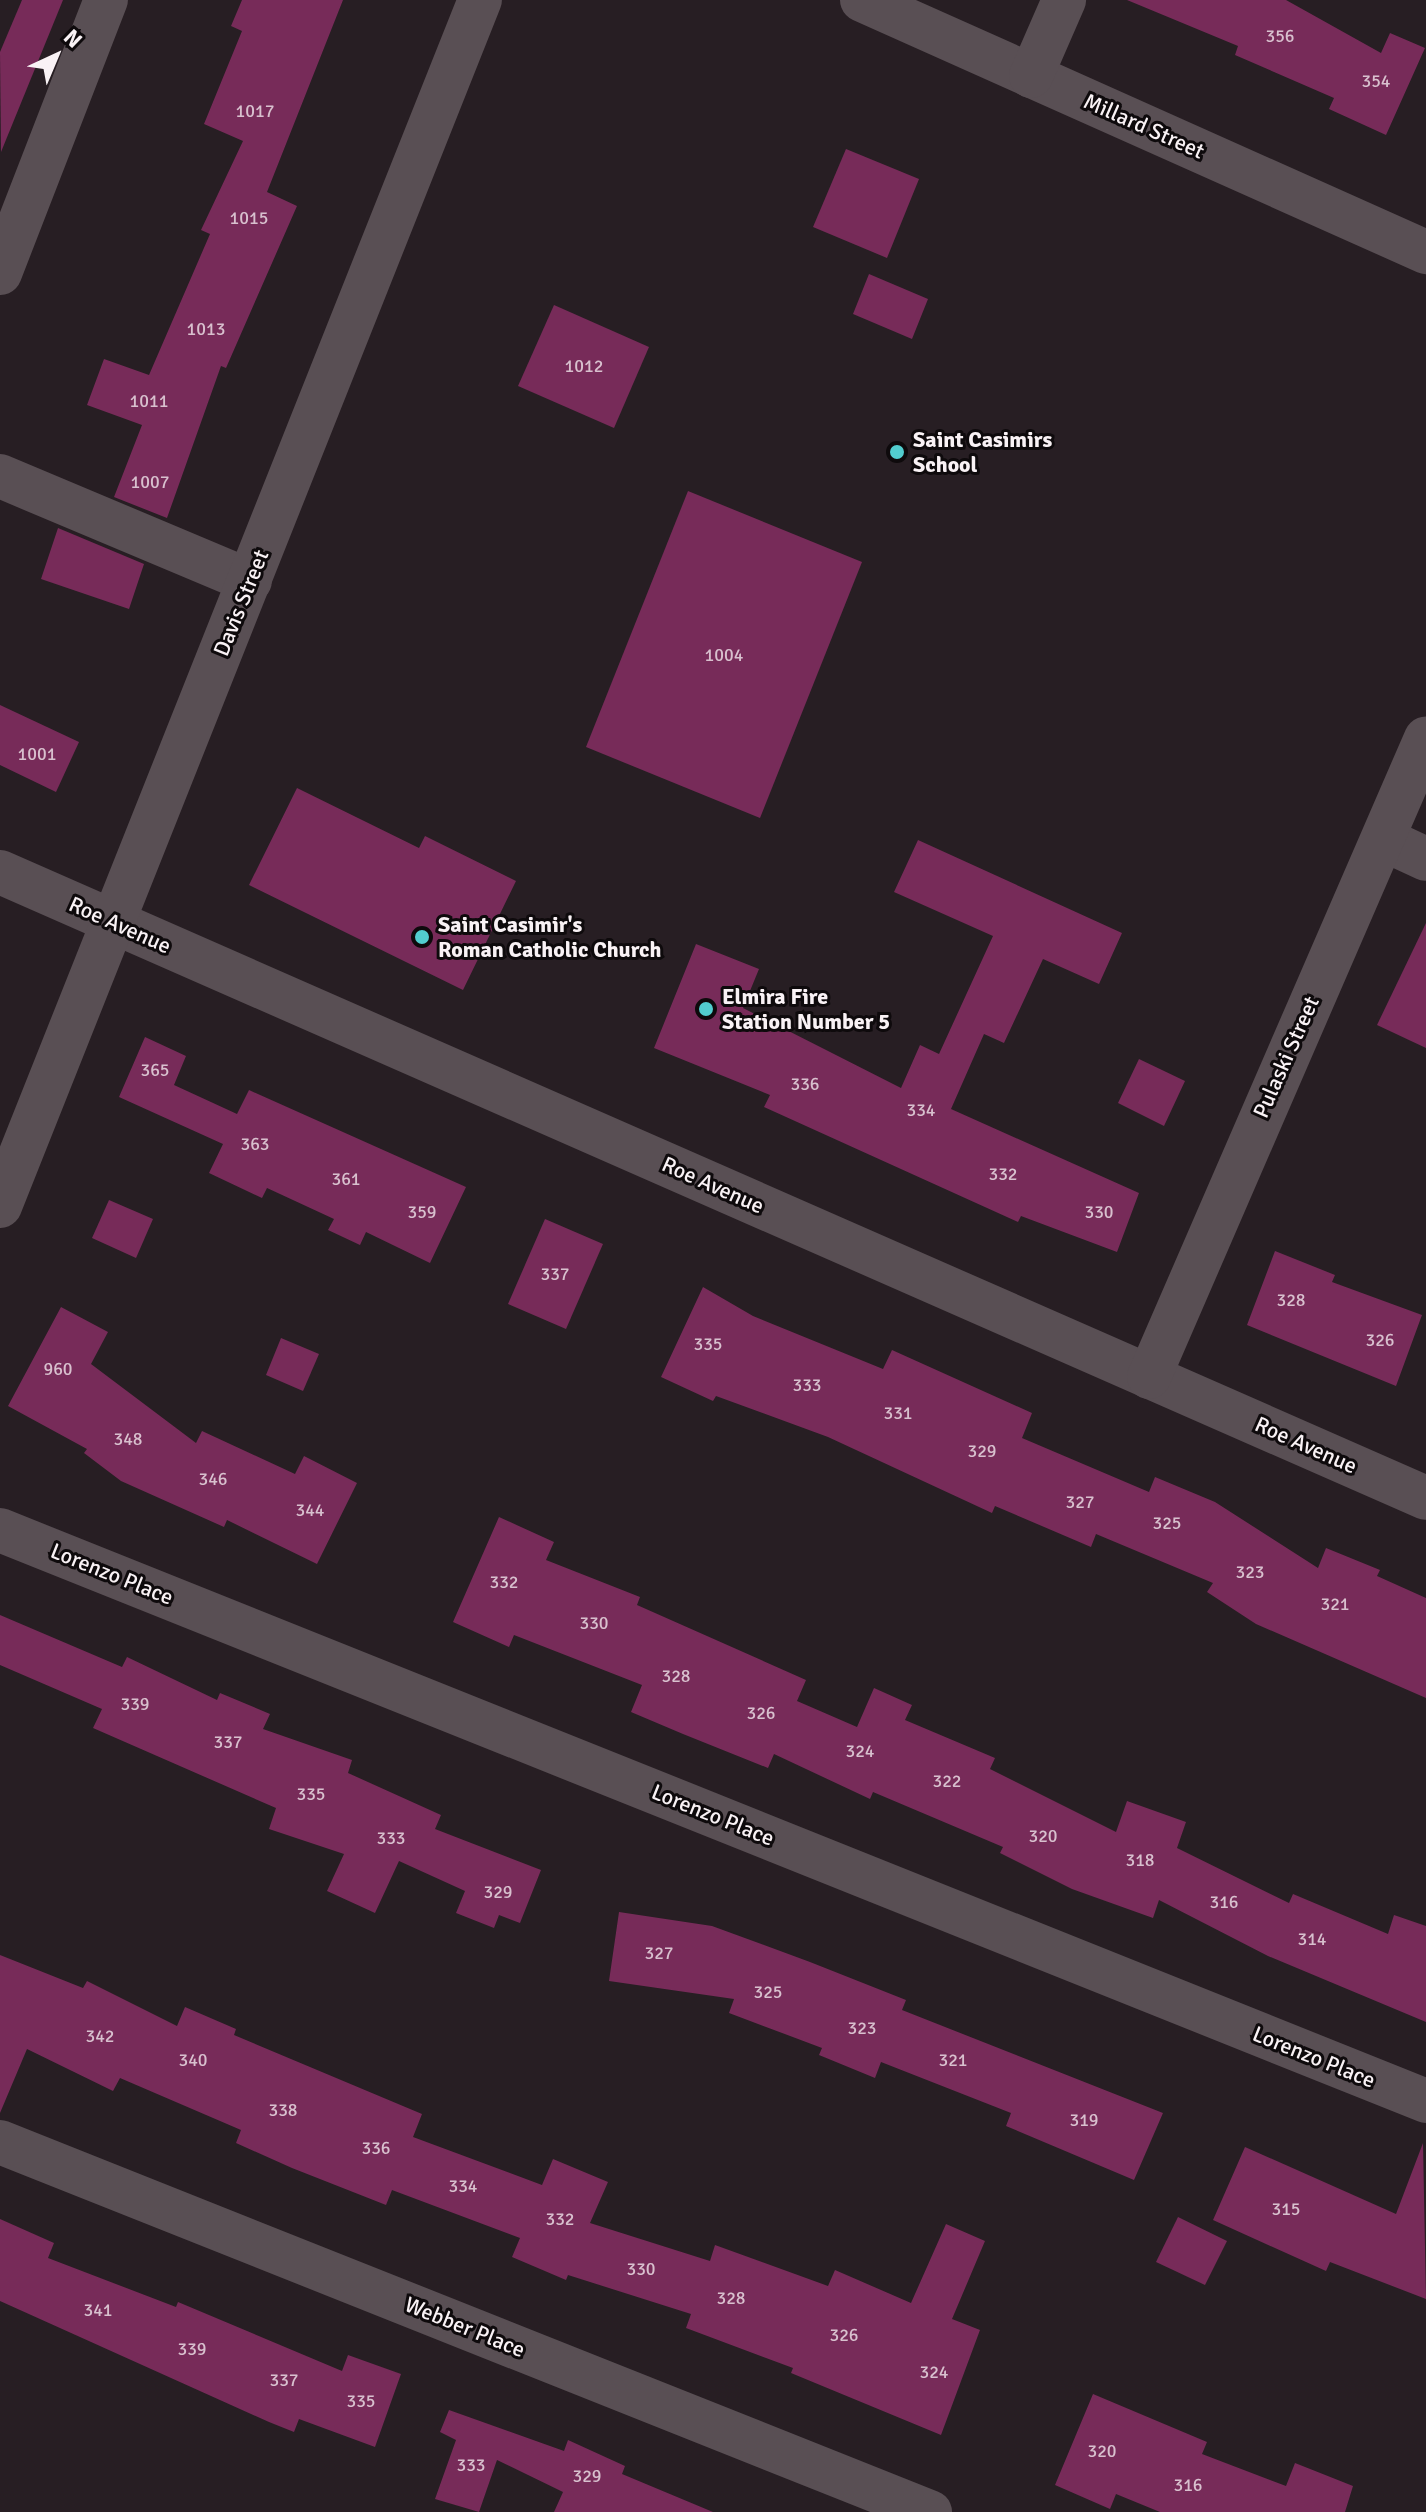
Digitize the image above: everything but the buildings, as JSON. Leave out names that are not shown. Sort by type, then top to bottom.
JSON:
[{"type":"street","points":[[0,273],[106,0]]},
{"type":"street","name":"Davis Street","points":[[0,1206],[480,0]]},
{"type":"street","name":"Millard Street","points":[[862,0],[1426,252]]},
{"type":"street","points":[[1031,76],[1064,0]]},
{"type":"street","points":[[0,476],[250,581]]},
{"type":"street","name":"Pulaski Street","points":[[1149,1377],[1426,738]]},
{"type":"street","points":[[1383,839],[1426,859]]},
{"type":"street","name":"Roe Avenue","points":[[0,872],[1426,1498]]},
{"type":"street","name":"Lorenzo Place","points":[[0,1530],[1426,2101]]},
{"type":"street","name":"Webber Place","points":[[0,2142],[930,2512]]},
{"type":"place","name":"Saint Casimirs School","points":[[897,452]]},
{"type":"place","name":"Saint Casimir's Roman Catholic Church","points":[[422,937]]},
{"type":"place","name":"Elmira Fire Station Number 5","points":[[706,1009]]}]
